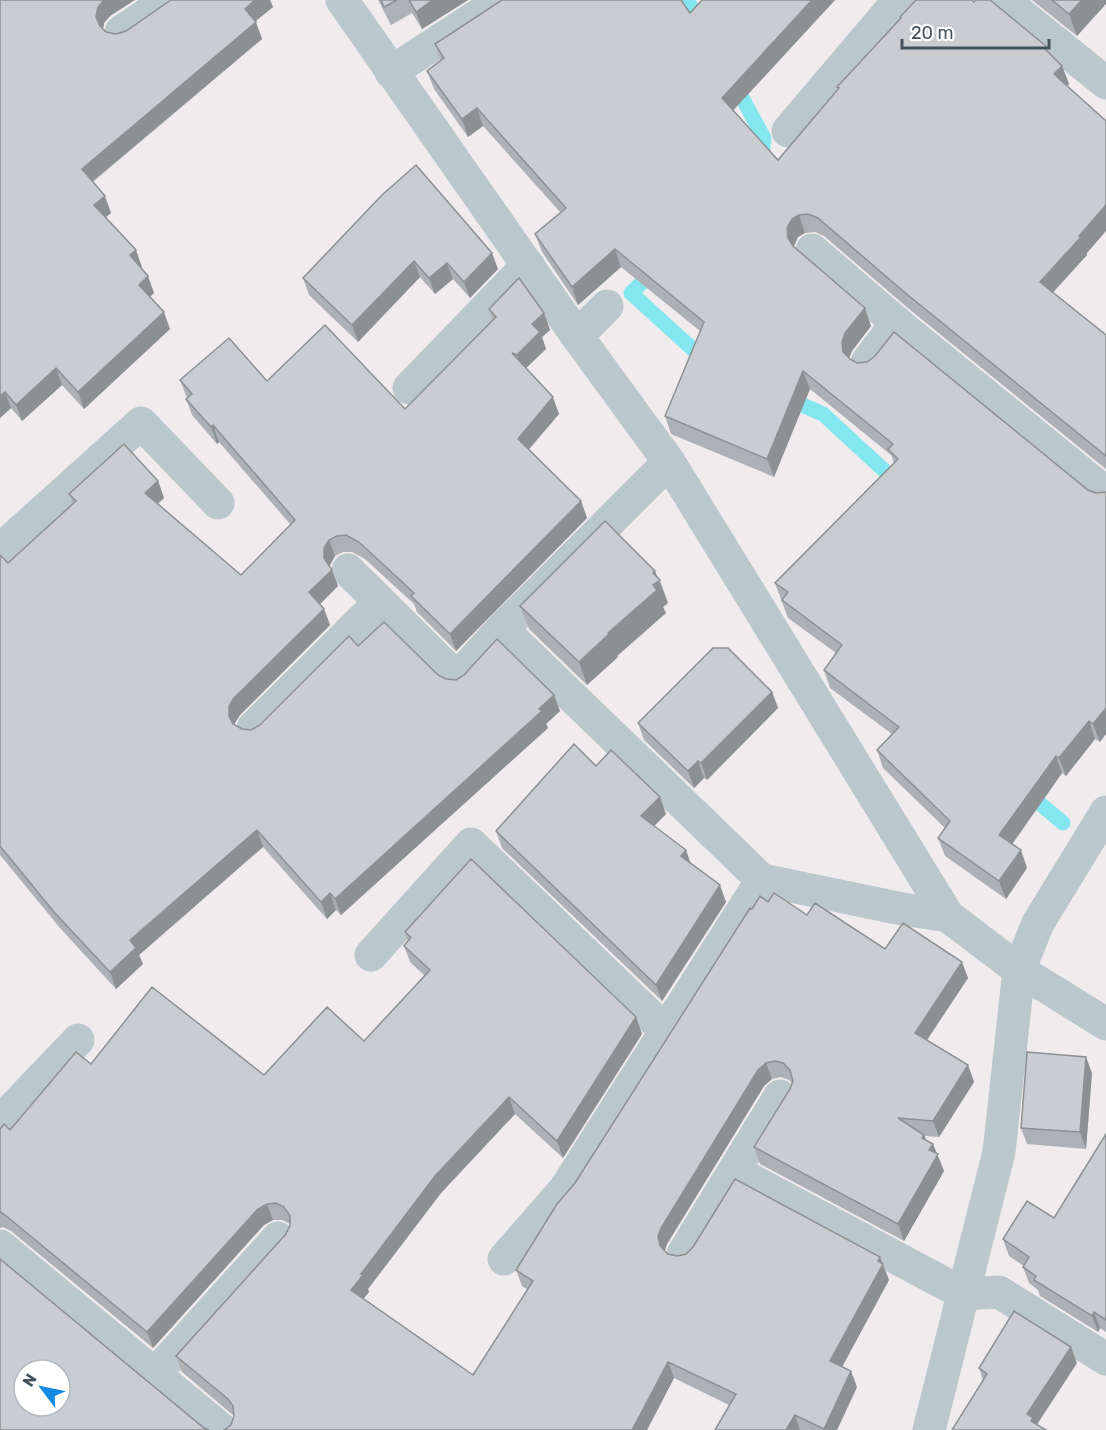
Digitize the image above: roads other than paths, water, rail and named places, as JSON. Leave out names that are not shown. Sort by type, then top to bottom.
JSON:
[{"type":"street","points":[[121,32],[168,0]]},
{"type":"street","points":[[342,0],[577,336],[669,462],[948,915],[1019,970],[1106,1024]]},
{"type":"street","points":[[391,72],[501,0]]},
{"type":"street","points":[[788,131],[899,0]]},
{"type":"street","points":[[1003,0],[1106,83]]},
{"type":"street","points":[[812,250],[897,323],[1106,493]]},
{"type":"street","points":[[409,388],[528,265]]},
{"type":"street","points":[[577,336],[607,306]]},
{"type":"street","points":[[867,362],[897,323]]},
{"type":"street","points":[[0,550],[141,423],[218,503]]},
{"type":"street","points":[[348,570],[456,678],[669,462]]},
{"type":"street","points":[[253,728],[380,603]]},
{"type":"street","points":[[502,629],[762,880],[897,908],[948,915]]},
{"type":"street","points":[[929,1430],[999,1152],[1019,970],[1038,923],[1106,812]]},
{"type":"street","points":[[371,955],[471,844],[666,1031]]},
{"type":"street","points":[[504,1259],[565,1189],[762,880]]},
{"type":"street","points":[[0,1122],[78,1040]]},
{"type":"street","points":[[683,1254],[780,1096]]},
{"type":"street","points":[[734,1171],[964,1294],[999,1292],[1106,1359]]},
{"type":"street","points":[[155,1374],[278,1238]]},
{"type":"street","points":[[0,1246],[222,1430]]},
{"type":"waterway","points":[[687,0],[702,26]]},
{"type":"waterway","points":[[734,83],[764,138],[761,163]]},
{"type":"waterway","points":[[654,271],[631,293],[698,354],[709,360]]},
{"type":"waterway","points":[[784,397],[823,414],[900,485]]},
{"type":"waterway","points":[[1025,791],[1063,823]]}]
